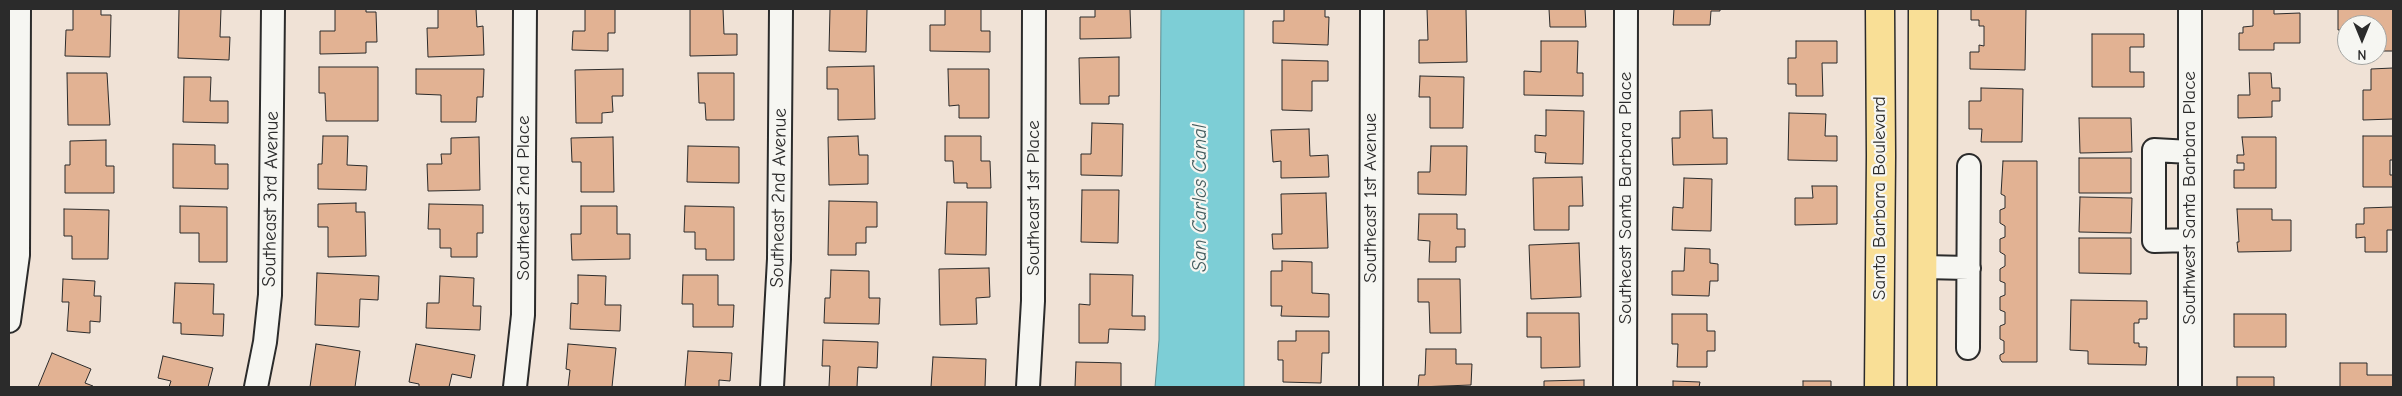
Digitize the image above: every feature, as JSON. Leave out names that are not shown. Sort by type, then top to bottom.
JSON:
[{"type":"main road","name":"Santa Barbara Boulevard","points":[[1879,387],[1882,156],[1880,9]]},
{"type":"main road","points":[[1922,387],[1923,9]]},
{"type":"main road","points":[[1882,156],[1923,156]]},
{"type":"street","points":[[9,321],[18,254],[19,9]]},
{"type":"street","name":"Southeast 3rd Avenue","points":[[256,387],[265,342],[270,295],[273,9]]},
{"type":"street","name":"Southeast 2nd Place","points":[[515,387],[523,315],[525,9]]},
{"type":"street","name":"Southeast 2nd Avenue","points":[[772,387],[780,240],[781,9]]},
{"type":"street","name":"Southeast 1st Place","points":[[1028,387],[1033,301],[1034,9]]},
{"type":"street","name":"Southeast 1st Avenue","points":[[1371,387],[1372,9]]},
{"type":"street","name":"Southeast Santa Barbara Place","points":[[1625,387],[1626,9]]},
{"type":"street","name":"Southwest Santa Barbara Place","points":[[2190,9],[2190,387]]},
{"type":"street","points":[[2190,152],[2154,150],[2154,241],[2190,240]]},
{"type":"street","points":[[1968,348],[1969,166]]},
{"type":"street","points":[[1923,268],[1969,268]]},
{"type":"water","name":"San Carlos Canal","points":[[1161,9],[1244,9],[1244,387],[1155,387],[1159,340]]},
{"type":"building","points":[[73,9],[101,9],[101,15],[111,15],[110,57],[65,56],[66,30],[73,30]]},
{"type":"building","points":[[179,9],[221,9],[220,37],[230,37],[229,60],[178,58]]},
{"type":"building","points":[[335,9],[366,9],[366,12],[376,12],[377,42],[366,42],[366,53],[320,54],[320,31],[335,31]]},
{"type":"building","points":[[438,9],[476,9],[477,27],[483,26],[484,55],[428,57],[427,28],[438,28]]},
{"type":"building","points":[[585,9],[615,9],[615,33],[608,33],[608,51],[572,50],[573,31],[585,31]]},
{"type":"building","points":[[690,9],[723,9],[724,34],[737,34],[737,55],[690,56]]},
{"type":"building","points":[[830,9],[867,9],[866,52],[829,51]]},
{"type":"building","points":[[945,9],[981,9],[981,31],[990,31],[990,52],[930,51],[930,25],[945,25]]},
{"type":"building","points":[[1095,9],[1130,9],[1131,38],[1080,39],[1080,17],[1095,17]]},
{"type":"building","points":[[1284,9],[1325,9],[1325,17],[1329,17],[1328,45],[1273,43],[1273,21],[1284,21]]},
{"type":"building","points":[[1427,9],[1466,9],[1467,62],[1419,63],[1419,40],[1428,40]]},
{"type":"building","points":[[1549,9],[1585,9],[1586,27],[1550,27]]},
{"type":"building","points":[[1674,9],[1720,9],[1720,11],[1711,11],[1710,25],[1673,25]]},
{"type":"building","points":[[1971,9],[2026,9],[2025,70],[1970,69],[1970,52],[1979,52],[1979,45],[1984,46],[1984,26],[1979,26],[1979,20],[1971,20]]},
{"type":"building","points":[[2253,9],[2274,9],[2274,14],[2300,13],[2300,43],[2274,43],[2274,50],[2239,50],[2239,33],[2243,33],[2243,27],[2253,26]]},
{"type":"building","points":[[2338,9],[2393,9],[2393,51],[2387,51],[2387,15],[2338,15]]},
{"type":"building","points":[[2092,34],[2144,34],[2144,47],[2130,47],[2130,72],[2144,72],[2144,87],[2092,87]]},
{"type":"building","points":[[1541,41],[1578,41],[1577,73],[1583,73],[1583,96],[1524,95],[1524,71],[1541,72]]},
{"type":"building","points":[[1796,41],[1837,41],[1837,63],[1822,63],[1823,96],[1796,96],[1796,84],[1788,84],[1788,58],[1796,58]]},
{"type":"building","points":[[1119,57],[1119,96],[1109,96],[1109,104],[1080,104],[1079,58]]},
{"type":"building","points":[[1282,60],[1328,61],[1328,81],[1312,81],[1312,111],[1282,110]]},
{"type":"building","points":[[874,66],[875,119],[838,120],[838,89],[827,89],[827,67]]},
{"type":"building","points":[[319,67],[378,67],[378,121],[326,121],[325,93],[319,93]]},
{"type":"building","points":[[2393,68],[2393,119],[2363,120],[2363,90],[2371,90],[2371,69]]},
{"type":"building","points":[[416,69],[484,69],[483,97],[477,97],[476,122],[441,122],[441,95],[416,94]]},
{"type":"building","points":[[623,69],[623,96],[612,96],[613,112],[602,113],[602,123],[576,123],[575,70]]},
{"type":"building","points":[[948,69],[989,69],[989,118],[959,118],[959,105],[949,106]]},
{"type":"building","points":[[67,73],[107,73],[110,125],[68,125]]},
{"type":"building","points":[[698,73],[734,73],[734,120],[706,120],[705,103],[699,103]]},
{"type":"building","points":[[2249,73],[2271,73],[2272,88],[2280,88],[2280,101],[2272,101],[2272,117],[2238,118],[2238,95],[2250,95]]},
{"type":"building","points":[[1420,76],[1464,77],[1463,128],[1430,128],[1430,97],[1419,97]]},
{"type":"building","points":[[184,77],[211,77],[210,101],[228,101],[228,123],[183,122]]},
{"type":"building","points":[[1981,88],[2023,89],[2022,142],[1981,142],[1982,129],[1969,129],[1969,101],[1981,101]]},
{"type":"building","points":[[1546,110],[1584,111],[1583,164],[1545,163],[1546,153],[1535,152],[1535,135],[1546,136]]},
{"type":"building","points":[[1712,110],[1713,138],[1727,138],[1727,164],[1673,165],[1672,138],[1680,138],[1680,111]]},
{"type":"building","points":[[1789,113],[1826,114],[1825,136],[1837,136],[1837,161],[1788,160]]},
{"type":"building","points":[[2079,118],[2131,118],[2132,152],[2080,153]]},
{"type":"building","points":[[1092,123],[1123,124],[1122,176],[1081,175],[1081,154],[1091,154]]},
{"type":"building","points":[[1309,129],[1310,156],[1328,155],[1329,177],[1281,178],[1281,161],[1273,162],[1271,130]]},
{"type":"building","points":[[323,136],[348,136],[347,165],[367,166],[366,190],[318,189],[318,164],[322,164]]},
{"type":"building","points":[[858,136],[859,155],[868,155],[868,184],[829,185],[828,137]]},
{"type":"building","points":[[945,136],[981,136],[981,161],[990,161],[991,188],[967,188],[967,183],[954,183],[953,161],[945,161]]},
{"type":"building","points":[[2363,136],[2393,136],[2393,160],[2390,160],[2390,175],[2393,175],[2393,187],[2363,187]]},
{"type":"building","points":[[479,137],[480,190],[428,191],[427,164],[442,164],[441,154],[451,154],[451,138]]},
{"type":"building","points":[[613,137],[614,192],[581,192],[581,162],[572,162],[571,138]]},
{"type":"building","points":[[2242,137],[2276,137],[2276,188],[2234,188],[2234,170],[2244,170],[2244,163],[2237,163],[2237,155],[2244,155]]},
{"type":"building","points":[[106,140],[106,166],[114,166],[114,193],[65,193],[65,165],[70,165],[70,141]]},
{"type":"building","points":[[173,144],[215,145],[215,164],[228,164],[228,189],[173,188]]},
{"type":"building","points":[[688,146],[739,147],[739,183],[687,182]]},
{"type":"building","points":[[1431,146],[1467,146],[1466,195],[1418,194],[1418,172],[1430,172]]},
{"type":"building","points":[[2079,158],[2131,158],[2131,193],[2079,193]]},
{"type":"building","points":[[2003,161],[2037,161],[2037,362],[2002,362],[2000,359],[2000,355],[2004,353],[2004,341],[2000,339],[2000,326],[2005,324],[2005,312],[2000,310],[2000,297],[2005,295],[2005,283],[2000,281],[2000,269],[2005,266],[2005,255],[2000,252],[2000,239],[2005,237],[2005,226],[2000,223],[2000,210],[2005,208],[2005,196],[2001,194]]},
{"type":"building","points":[[1582,177],[1583,206],[1569,206],[1569,230],[1534,230],[1533,178]]},
{"type":"building","points":[[1684,178],[1712,179],[1711,231],[1672,230],[1673,207],[1683,208]]},
{"type":"building","points":[[1812,186],[1837,186],[1837,224],[1795,225],[1795,198],[1813,198]]},
{"type":"building","points":[[1082,190],[1119,190],[1118,243],[1081,242]]},
{"type":"building","points":[[1326,193],[1328,248],[1273,249],[1272,234],[1282,234],[1281,194]]},
{"type":"building","points":[[2080,197],[2132,198],[2131,233],[2079,232]]},
{"type":"building","points":[[829,201],[877,202],[877,227],[866,227],[866,243],[856,243],[856,255],[828,255]]},
{"type":"building","points":[[947,202],[987,202],[986,255],[945,254]]},
{"type":"building","points":[[356,203],[356,212],[365,212],[366,256],[328,257],[328,227],[318,227],[318,204]]},
{"type":"building","points":[[429,204],[483,205],[483,233],[477,233],[477,257],[451,257],[451,248],[440,248],[440,229],[428,229]]},
{"type":"building","points":[[180,206],[227,207],[227,262],[199,262],[199,233],[180,233]]},
{"type":"building","points":[[581,206],[617,206],[617,234],[630,234],[630,259],[572,260],[571,234],[581,234]]},
{"type":"building","points":[[685,206],[734,207],[734,260],[706,260],[706,249],[695,249],[695,232],[684,232]]},
{"type":"building","points":[[2393,207],[2393,230],[2387,230],[2387,252],[2365,252],[2365,237],[2356,238],[2356,224],[2364,224],[2364,208]]},
{"type":"building","points":[[64,209],[109,210],[108,259],[72,259],[72,236],[64,236]]},
{"type":"building","points":[[2237,209],[2272,209],[2272,220],[2291,220],[2291,251],[2238,252]]},
{"type":"building","points":[[1419,214],[1457,214],[1457,229],[1465,229],[1465,247],[1456,247],[1456,262],[1429,262],[1430,241],[1418,240]]},
{"type":"building","points":[[2079,238],[2131,238],[2131,274],[2079,273]]},
{"type":"building","points":[[1579,243],[1581,297],[1531,299],[1529,245]]},
{"type":"building","points":[[1685,248],[1710,249],[1710,263],[1718,264],[1718,281],[1710,281],[1709,296],[1672,295],[1672,271],[1684,271]]},
{"type":"building","points":[[1282,261],[1312,262],[1312,293],[1329,294],[1329,317],[1281,316],[1282,306],[1271,306],[1271,271],[1282,271]]},
{"type":"building","points":[[989,268],[990,297],[976,298],[977,324],[940,325],[939,269]]},
{"type":"building","points":[[831,270],[869,271],[869,298],[880,298],[879,324],[824,323],[825,298],[830,298]]},
{"type":"building","points":[[317,273],[379,276],[378,300],[360,299],[359,327],[315,325]]},
{"type":"building","points":[[1090,274],[1133,275],[1132,316],[1145,316],[1145,330],[1109,329],[1108,343],[1079,343],[1079,304],[1090,305]]},
{"type":"building","points":[[578,275],[606,276],[605,305],[621,305],[620,331],[570,329],[571,303],[578,304]]},
{"type":"building","points":[[683,275],[718,275],[718,305],[734,305],[733,327],[693,327],[693,304],[682,304]]},
{"type":"building","points":[[440,276],[474,278],[473,306],[481,306],[480,330],[426,328],[427,303],[439,303]]},
{"type":"building","points":[[63,279],[95,281],[94,296],[101,296],[100,322],[90,321],[90,333],[67,331],[69,302],[62,302]]},
{"type":"building","points":[[1418,279],[1460,279],[1461,333],[1430,333],[1429,302],[1418,302]]},
{"type":"building","points":[[175,283],[214,284],[213,314],[224,314],[223,336],[181,334],[181,323],[173,323]]},
{"type":"building","points":[[2071,300],[2147,301],[2147,319],[2139,319],[2139,323],[2134,323],[2134,343],[2139,343],[2139,347],[2147,347],[2146,365],[2088,364],[2088,351],[2070,350]]},
{"type":"building","points":[[1527,313],[1579,313],[1580,367],[1541,368],[1541,337],[1527,337]]},
{"type":"building","points":[[1672,314],[1707,314],[1707,331],[1715,331],[1715,351],[1707,351],[1707,367],[1677,367],[1678,344],[1672,344]]},
{"type":"building","points":[[2234,314],[2286,314],[2286,347],[2234,347]]},
{"type":"building","points":[[1296,331],[1329,331],[1329,353],[1322,353],[1321,383],[1283,382],[1283,360],[1278,360],[1278,341],[1296,341]]},
{"type":"building","points":[[823,340],[878,342],[877,368],[858,367],[857,387],[829,387],[830,366],[822,366]]},
{"type":"building","points":[[316,344],[360,351],[355,387],[310,387]]},
{"type":"building","points":[[416,344],[475,355],[471,378],[452,374],[449,387],[419,387],[419,384],[409,382]]},
{"type":"building","points":[[568,344],[616,348],[612,387],[568,387],[570,370],[566,369]]},
{"type":"building","points":[[1426,349],[1456,349],[1456,364],[1472,364],[1471,385],[1418,387],[1419,375],[1425,375]]},
{"type":"building","points":[[688,351],[732,353],[730,381],[719,380],[719,387],[685,387]]},
{"type":"building","points":[[52,353],[91,369],[85,383],[93,386],[38,387]]},
{"type":"building","points":[[163,356],[213,368],[208,387],[169,387],[171,381],[158,378]]},
{"type":"building","points":[[933,357],[986,359],[985,387],[931,387]]},
{"type":"building","points":[[1076,362],[1121,363],[1121,387],[1075,387]]},
{"type":"building","points":[[2340,363],[2367,363],[2367,375],[2393,375],[2393,387],[2340,387]]},
{"type":"building","points":[[2237,377],[2274,377],[2274,387],[2237,387]]},
{"type":"building","points":[[1584,380],[1584,387],[1544,387],[1544,381]]},
{"type":"building","points":[[1673,381],[1700,382],[1699,387],[1673,387]]},
{"type":"building","points":[[1803,381],[1831,381],[1831,387],[1803,387]]}]
